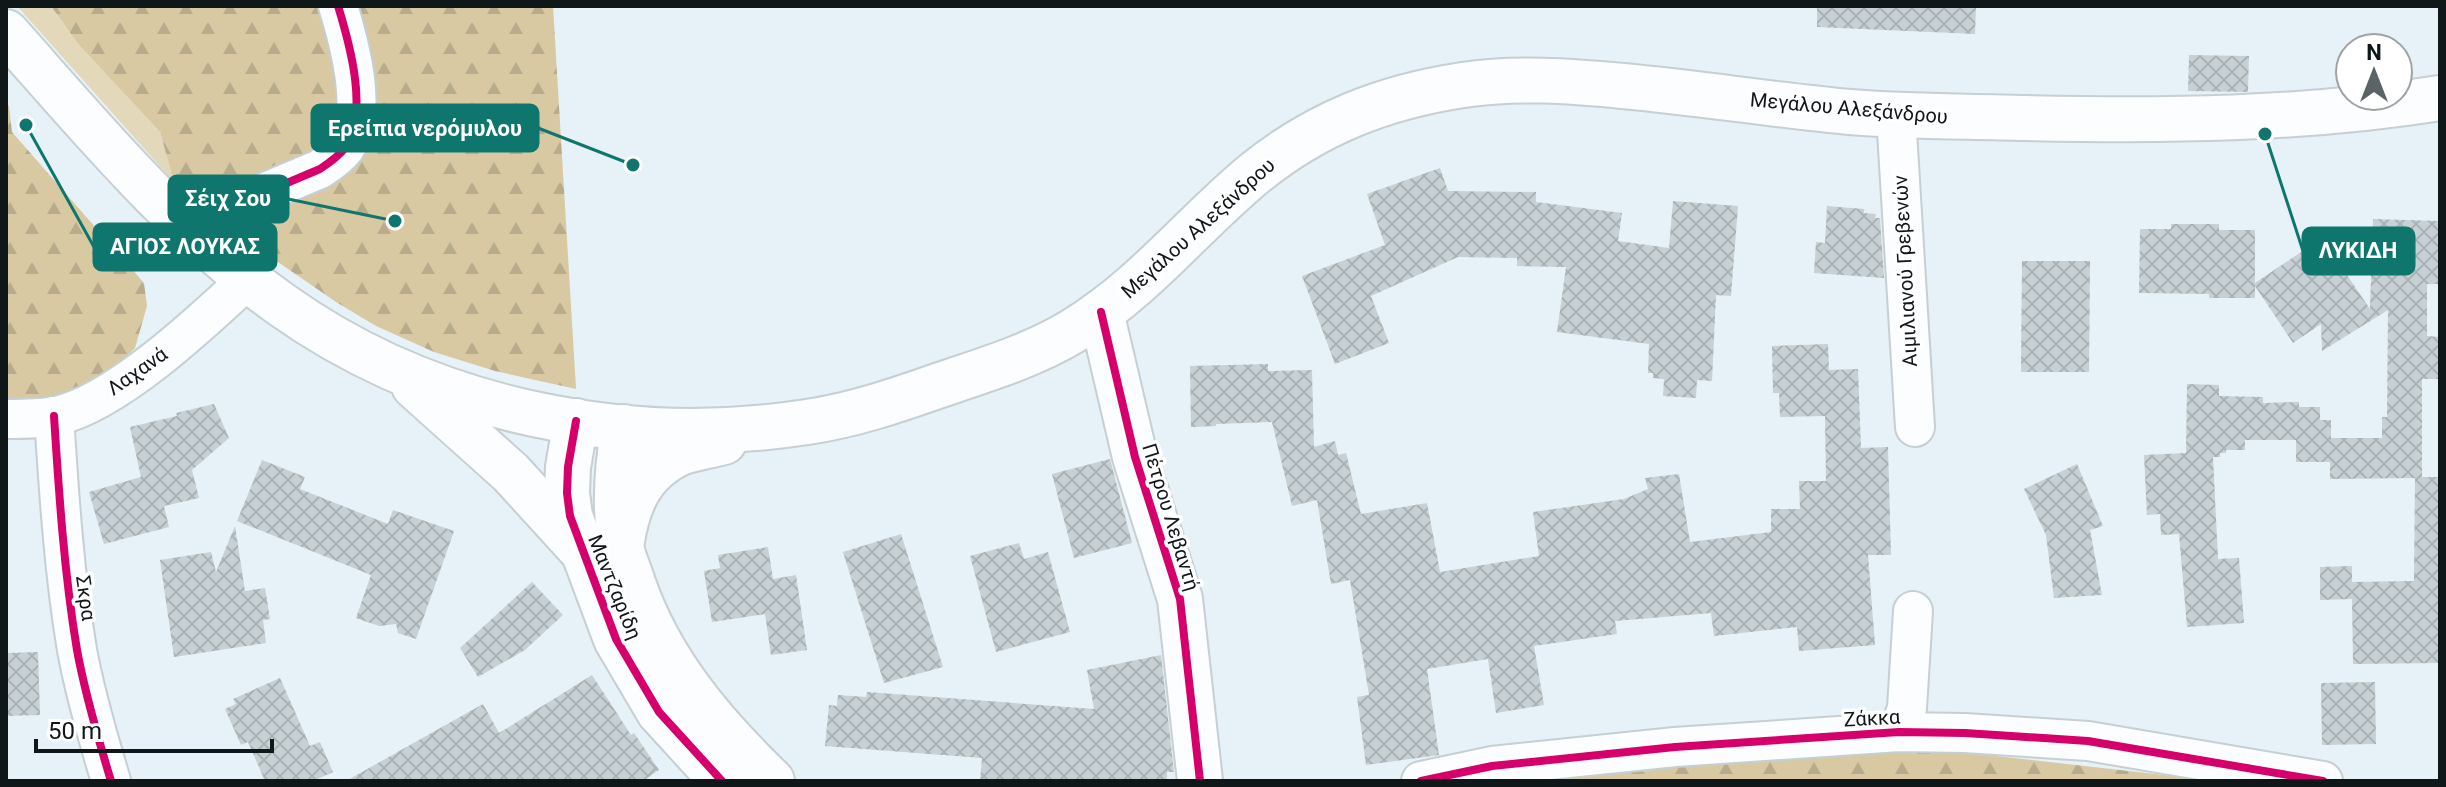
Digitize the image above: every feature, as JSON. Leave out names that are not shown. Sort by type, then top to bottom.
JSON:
[{"type":"main road","name":"Μεγάλου Αλεξάνδρου","points":[[6,32],[139,182],[187,229],[247,280],[338,342],[424,383],[483,402],[576,421],[699,431],[806,423],[871,408],[1048,345],[1101,312],[1134,286],[1271,161],[1352,114],[1415,93],[1489,81],[1562,81],[1896,115],[2124,120],[2336,112],[2440,98]]},
{"type":"main road","name":"Πέτρου Λεβαντή","points":[[1101,312],[1135,457],[1180,599],[1200,781]]},
{"type":"main road","points":[[400,373],[602,550],[625,520],[631,500],[643,481],[680,453],[806,423]]},
{"type":"main road","name":"Μαντζαρίδη","points":[[576,421],[567,493],[570,516],[602,550],[690,692],[722,731],[772,781]]},
{"type":"main road","name":"Μαντζαρίδη","points":[[624,427],[618,474],[618,523],[602,550],[616,639],[659,712],[722,781]]},
{"type":"street","points":[[187,229],[223,210],[320,169],[346,147],[355,125],[356,104],[350,51],[338,6]]},
{"type":"street","name":"Αιμιλιανού Γρεβενών","points":[[1896,115],[1915,427]]},
{"type":"street","name":"Λαχανά","points":[[6,419],[54,416],[90,402],[133,375],[201,322],[247,280]]},
{"type":"street","name":"Σκρα","points":[[54,416],[61,522],[77,650],[111,781]]},
{"type":"street","points":[[1899,732],[1907,708],[1913,611]]},
{"type":"street","name":"Ζάκκα","points":[[1421,781],[1492,766],[1675,747],[1899,732],[2088,741],[2323,781]]},
{"type":"shaded area","points":[[17,6],[51,6],[79,45],[160,132],[174,182]]},
{"type":"green space","points":[[51,6],[553,6],[576,389],[495,371],[434,352],[376,326],[275,260],[174,182],[160,132],[79,45]]},
{"type":"green space","points":[[6,102],[12,132],[144,283],[147,306],[135,348],[114,368],[78,391],[6,407]]},
{"type":"green space","points":[[1926,748],[2217,781],[1457,781]]},
{"type":"building","points":[[1817,6],[1976,6],[1975,34],[1817,27]]},
{"type":"building","points":[[2189,55],[2249,56],[2248,92],[2188,91]]},
{"type":"building","points":[[1440,168],[1448,191],[1536,192],[1536,202],[1622,213],[1618,241],[1669,248],[1673,201],[1738,206],[1731,296],[1716,295],[1712,381],[1697,380],[1696,398],[1663,396],[1664,379],[1653,378],[1653,373],[1648,373],[1649,344],[1557,332],[1566,267],[1517,266],[1517,258],[1458,257],[1371,296],[1389,343],[1335,364],[1302,276],[1385,245],[1367,194]]},
{"type":"building","points":[[1827,206],[1864,209],[1864,213],[1876,214],[1875,218],[1880,218],[1884,278],[1814,273],[1816,242],[1825,243]]},
{"type":"building","points":[[2373,219],[2440,221],[2440,284],[2427,284],[2427,336],[2440,337],[2440,379],[2422,379],[2422,477],[2440,477],[2440,663],[2353,664],[2352,599],[2320,600],[2320,567],[2352,566],[2352,582],[2414,581],[2415,478],[2330,479],[2330,462],[2296,462],[2296,440],[2245,440],[2245,450],[2226,450],[2226,453],[2220,453],[2220,457],[2213,457],[2218,559],[2239,558],[2244,623],[2187,627],[2179,534],[2161,535],[2160,514],[2147,515],[2144,455],[2186,453],[2187,384],[2219,385],[2219,396],[2263,397],[2263,403],[2299,402],[2299,407],[2320,407],[2320,420],[2331,420],[2331,438],[2382,438],[2382,417],[2387,417],[2388,310],[2322,351],[2321,324],[2293,343],[2255,286],[2255,298],[2139,293],[2140,229],[2171,229],[2171,224],[2219,224],[2219,230],[2255,230],[2255,283],[2322,238],[2370,309]]},
{"type":"building","points":[[2022,261],[2090,261],[2089,372],[2021,372]]},
{"type":"building","points":[[1828,344],[1829,370],[1858,369],[1861,448],[1888,447],[1891,555],[1868,555],[1875,645],[1799,651],[1797,627],[1714,636],[1711,613],[1615,621],[1617,634],[1534,646],[1544,705],[1496,713],[1488,659],[1427,669],[1439,755],[1366,765],[1357,697],[1369,695],[1350,580],[1331,584],[1317,500],[1292,506],[1272,422],[1191,427],[1190,366],[1268,364],[1268,371],[1312,370],[1314,447],[1335,441],[1338,455],[1346,453],[1361,514],[1427,503],[1440,572],[1539,556],[1533,512],[1624,499],[1648,489],[1645,478],[1679,474],[1690,542],[1771,532],[1771,509],[1800,509],[1799,481],[1826,481],[1825,416],[1780,417],[1779,393],[1773,393],[1772,346]]},
{"type":"building","points":[[214,404],[229,438],[192,470],[199,498],[164,506],[169,527],[104,544],[89,492],[141,477],[130,427]]},
{"type":"building","points":[[1110,459],[1132,543],[1074,558],[1052,474]]},
{"type":"building","points":[[262,460],[305,477],[300,489],[388,524],[393,510],[454,531],[416,639],[398,633],[396,624],[379,626],[356,618],[371,575],[237,521]]},
{"type":"building","points":[[2077,464],[2103,526],[2090,530],[2102,595],[2054,598],[2046,535],[2024,489]]},
{"type":"building","points":[[235,526],[245,591],[265,588],[270,619],[263,620],[266,643],[174,657],[160,560],[211,552],[216,572]]},
{"type":"building","points":[[901,534],[943,667],[884,683],[843,552]]},
{"type":"building","points":[[1019,543],[1024,559],[1048,552],[1070,632],[996,652],[970,556]]},
{"type":"building","points":[[768,547],[773,579],[796,575],[807,650],[771,655],[765,614],[712,622],[704,571],[720,568],[718,555]]},
{"type":"building","points":[[532,582],[563,615],[525,650],[478,677],[460,648]]},
{"type":"building","points":[[38,652],[40,715],[6,716],[6,653]]},
{"type":"building","points":[[1161,655],[1174,772],[1167,772],[1167,781],[980,781],[982,758],[825,746],[829,705],[837,706],[838,695],[866,697],[867,692],[1094,709],[1087,670]]},
{"type":"building","points":[[592,675],[631,735],[634,733],[659,770],[643,781],[346,781],[483,704],[499,733]]},
{"type":"building","points":[[280,678],[310,746],[320,742],[333,772],[313,781],[265,781],[248,742],[241,745],[225,709],[236,704],[233,699]]},
{"type":"building","points":[[2375,682],[2376,744],[2322,745],[2321,683]]},
{"type":"cycle path","points":[[187,229],[223,210],[320,169],[345,148],[356,117],[356,98],[352,59],[338,6]]},
{"type":"cycle path","points":[[1101,312],[1135,457],[1180,599],[1200,781]]},
{"type":"cycle path","points":[[54,416],[72,621],[88,699],[111,781]]},
{"type":"cycle path","points":[[576,421],[568,467],[570,516],[616,639],[659,712],[722,781]]},
{"type":"cycle path","points":[[1421,781],[1492,766],[1675,747],[1899,732],[2088,741],[2323,781]]},
{"type":"place","name":"ΑΓΙΟΣ ΛΟΥΚΑΣ","points":[[26,125]]},
{"type":"place","name":"ΛΥΚΙΔΗ","points":[[2265,134]]},
{"type":"place","name":"Ερείπια νερόμυλου","points":[[633,165]]},
{"type":"place","name":"Σέιχ Σου","points":[[395,221]]}]
